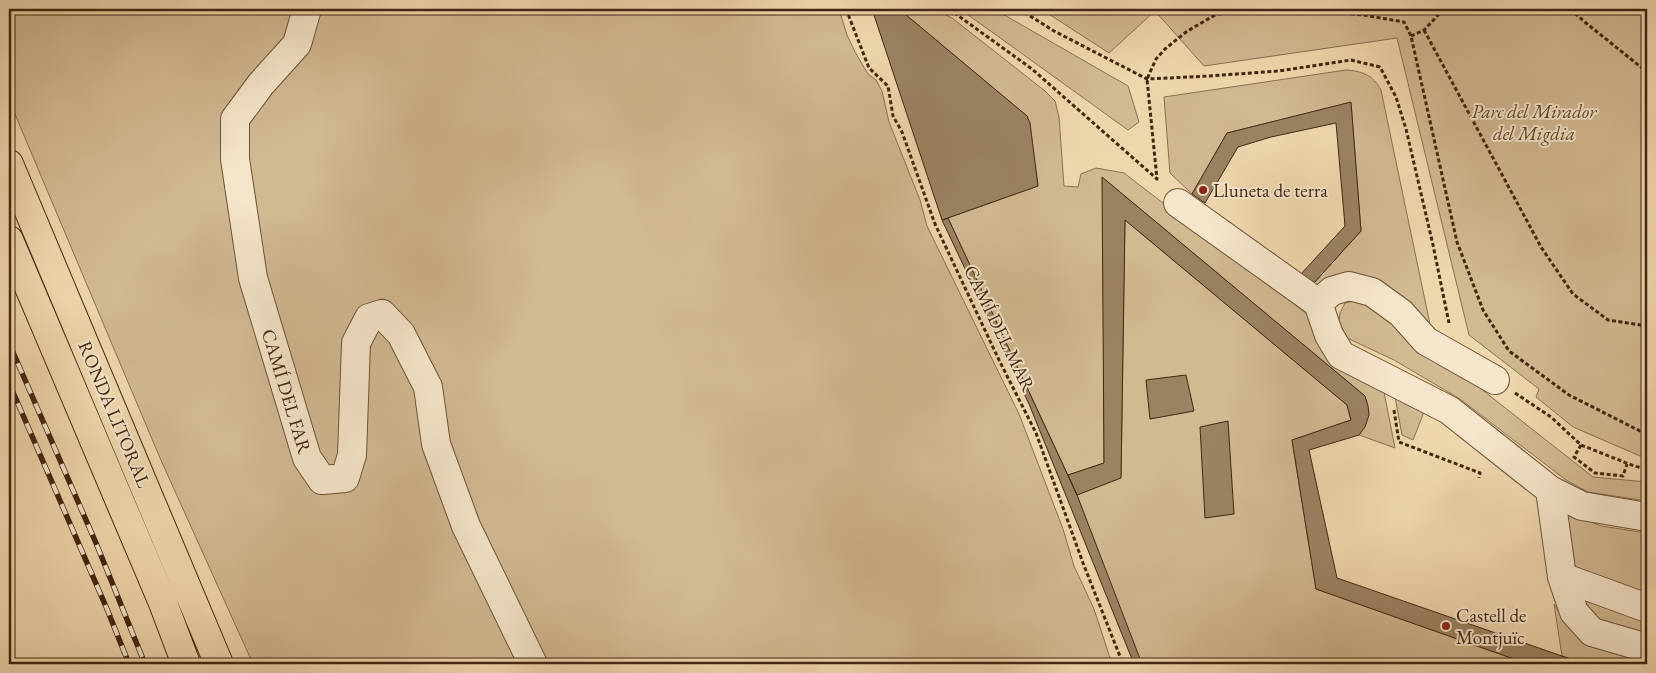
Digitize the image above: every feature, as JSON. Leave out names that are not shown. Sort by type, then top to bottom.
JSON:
[{"type":"highway","name":"RONDA LITORAL","points":[[9,164],[219,664]]},
{"type":"highway","name":"RONDA LITORAL","points":[[9,240],[159,594],[186,664]]},
{"type":"lane","name":"CAMÍ DEL FAR","points":[[307,9],[297,44],[261,84],[235,119],[235,151],[253,278],[307,458],[322,480],[345,478],[352,455],[356,343],[369,318],[382,314],[400,334],[428,387],[436,444],[466,526],[533,664]]},
{"type":"lane","points":[[1178,203],[1318,303],[1329,335],[1341,355],[1449,410],[1550,490],[1582,506],[1647,517]]},
{"type":"lane","points":[[1318,303],[1332,291],[1348,286],[1372,292],[1401,313],[1426,341],[1495,380]]},
{"type":"lane","points":[[1550,490],[1562,577],[1574,612],[1592,632],[1647,648]]},
{"type":"lane","points":[[1562,577],[1647,608]]},
{"type":"path","name":"CAMÍ DEL MAR","points":[[846,9],[869,68],[888,86],[893,116],[902,132],[935,224],[999,360],[1036,433],[1083,563],[1123,664]]},
{"type":"path","points":[[949,9],[1032,69],[1158,179],[1147,79],[1156,59],[1165,49],[1186,32],[1225,9]]},
{"type":"path","points":[[1019,9],[1054,30],[1147,79],[1279,71],[1351,60],[1380,67],[1396,97],[1406,129],[1450,329]]},
{"type":"path","points":[[1206,9],[1219,14],[1286,9]]},
{"type":"path","points":[[1299,9],[1363,15],[1404,22],[1410,36],[1457,242],[1483,310],[1509,351],[1569,395],[1640,431],[1647,432]]},
{"type":"path","points":[[1410,36],[1424,30],[1444,9]]},
{"type":"path","points":[[1570,9],[1647,72]]},
{"type":"path","points":[[1424,30],[1541,247],[1573,294],[1608,320],[1647,326]]},
{"type":"path","points":[[1390,380],[1399,442],[1480,473],[1479,478]]},
{"type":"path","points":[[1495,380],[1551,417],[1581,445],[1627,464],[1647,469]]},
{"type":"path","points":[[1581,445],[1574,457],[1595,472],[1623,476],[1627,464]]},
{"type":"green space","points":[[9,9],[839,9],[847,35],[855,52],[868,74],[876,80],[882,91],[889,122],[920,200],[927,226],[1019,414],[1063,529],[1074,566],[1094,609],[1112,664],[253,664],[160,458],[9,100]]},
{"type":"green space","points":[[899,9],[934,9],[952,18],[1045,91],[1055,101],[1059,117],[1064,186],[1078,187],[1081,174],[1096,168],[1124,173],[1307,314],[1328,361],[1384,392],[1395,448],[1359,435],[1367,416],[1368,407],[1365,396],[1103,178],[1104,463],[1068,475],[948,218],[1038,186],[1027,116]]},
{"type":"green space","points":[[960,9],[994,9],[1128,86],[1139,122],[1128,130]]},
{"type":"green space","name":"Parc del Mirador del Migdia","points":[[1041,9],[1647,9],[1647,457],[1640,456],[1573,427],[1536,397],[1539,389],[1469,335],[1397,38],[1204,66],[1155,11],[1109,53]]},
{"type":"green space","points":[[1346,70],[1357,71],[1371,77],[1381,90],[1431,329],[1392,295],[1369,279],[1349,274],[1317,288],[1313,284],[1361,231],[1351,103],[1227,133],[1192,194],[1170,173],[1164,97]]},
{"type":"green space","points":[[1125,220],[1347,405],[1351,420],[1292,440],[1316,589],[1528,664],[1139,664],[1077,495],[1121,477]]},
{"type":"green space","points":[[1359,300],[1382,311],[1593,477],[1647,482],[1647,501],[1588,492],[1566,480],[1460,399],[1394,360],[1347,338],[1339,322],[1340,313],[1345,303]]},
{"type":"green space","points":[[1395,397],[1424,412],[1413,440],[1402,435]]},
{"type":"green space","points":[[1562,510],[1601,526],[1647,533],[1647,599],[1584,576],[1575,565],[1568,549]]},
{"type":"green space","points":[[1584,594],[1647,616],[1647,639],[1592,619],[1583,612]]},
{"type":"green space","points":[[1554,604],[1564,619],[1647,656],[1647,664],[1585,664],[1562,656]]},
{"type":"building","points":[[872,9],[899,9],[1027,116],[1030,123],[1038,186],[942,220]]},
{"type":"building","name":"Lluneta de terra","points":[[1351,102],[1361,231],[1313,284],[1301,274],[1345,226],[1336,123],[1271,137],[1238,147],[1205,203],[1192,194],[1227,133]]},
{"type":"building","points":[[1102,177],[1365,396],[1369,415],[1365,427],[1359,435],[1309,450],[1337,578],[1585,664],[1528,664],[1316,589],[1292,440],[1351,420],[1347,405],[1125,220],[1121,478],[1077,495],[1068,475],[1104,463]]},
{"type":"building","points":[[948,218],[1077,495],[1142,664],[1134,664],[1029,404],[942,220]]},
{"type":"building","points":[[1186,375],[1194,411],[1150,419],[1146,380]]},
{"type":"building","points":[[1228,421],[1234,514],[1205,518],[1200,427]]},
{"type":"railway","points":[[9,343],[96,543],[145,664]]},
{"type":"railway","points":[[9,383],[129,664]]},
{"type":"place","name":"Lluneta de terra","points":[[1203,190]]},
{"type":"place","name":"Castell de Montjuïc","points":[[1446,626]]}]
